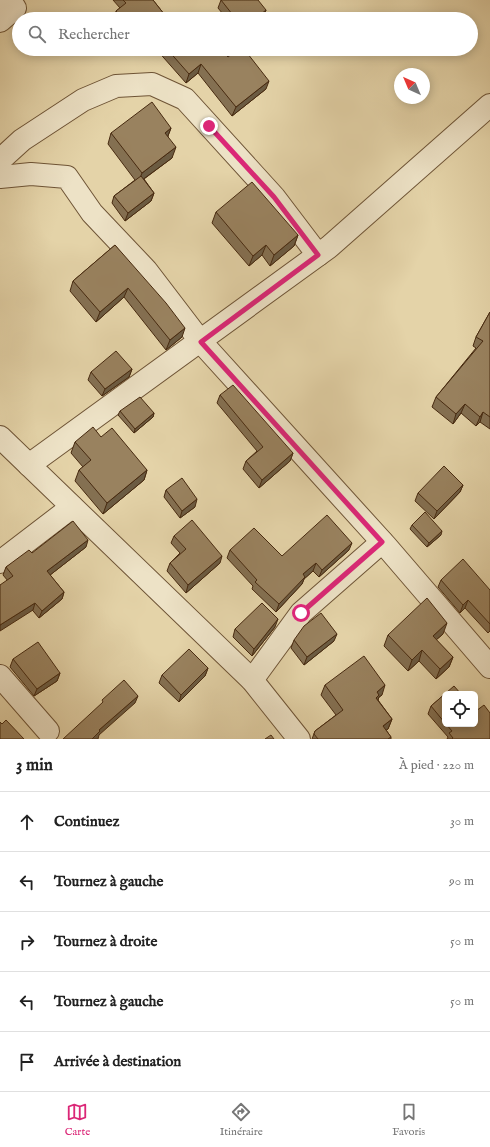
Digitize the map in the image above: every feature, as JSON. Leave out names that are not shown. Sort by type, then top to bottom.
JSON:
[{"type":"street","points":[[0,160],[22,140],[83,100],[116,86],[152,84],[185,99],[274,197],[318,255]]},
{"type":"street","points":[[29,466],[330,247],[490,105]]},
{"type":"street","points":[[0,177],[31,174],[67,177],[92,213],[146,270],[201,342],[382,542],[490,667]]},
{"type":"street","points":[[0,437],[252,680],[299,739]]},
{"type":"street","points":[[0,562],[72,507]]},
{"type":"street","points":[[252,680],[301,613],[382,542]]},
{"type":"street","points":[[0,676],[48,731]]},
{"type":"building","points":[[123,0],[153,0],[162,12],[117,12],[116,11],[126,3]]},
{"type":"building","points":[[221,0],[258,0],[266,10],[264,12],[230,12]]},
{"type":"building","points":[[173,56],[249,56],[269,81],[236,107],[201,64],[189,74]]},
{"type":"building","points":[[152,102],[171,128],[165,133],[176,147],[142,173],[111,133]]},
{"type":"building","points":[[141,176],[154,193],[128,213],[114,196]]},
{"type":"building","points":[[252,182],[298,235],[274,255],[266,245],[253,256],[216,212]]},
{"type":"building","points":[[115,245],[166,303],[185,328],[170,340],[128,288],[100,312],[73,281]]},
{"type":"building","points":[[490,312],[490,417],[483,412],[480,417],[465,404],[456,414],[436,397],[483,341],[476,337]]},
{"type":"building","points":[[116,351],[132,369],[105,389],[91,372]]},
{"type":"building","points":[[233,385],[293,453],[262,480],[246,461],[263,447],[220,395]]},
{"type":"building","points":[[140,397],[154,413],[135,429],[120,411]]},
{"type":"building","points":[[93,427],[101,437],[112,428],[147,470],[107,503],[79,470],[91,460],[75,442]]},
{"type":"building","points":[[444,466],[463,485],[437,511],[418,493]]},
{"type":"building","points":[[182,478],[197,499],[182,511],[166,490]]},
{"type":"building","points":[[425,512],[442,531],[429,543],[412,525]]},
{"type":"building","points":[[327,515],[352,543],[322,570],[316,563],[303,574],[305,577],[279,604],[255,582],[257,580],[230,550],[254,528],[282,556]]},
{"type":"building","points":[[192,520],[222,556],[188,585],[170,563],[186,549],[174,536]]},
{"type":"building","points":[[73,521],[88,540],[47,571],[64,592],[42,611],[35,603],[0,625],[0,585],[13,576],[6,567],[29,550],[32,553]]},
{"type":"building","points":[[463,559],[490,590],[490,624],[468,600],[463,605],[441,580]]},
{"type":"building","points":[[427,598],[447,623],[433,636],[453,657],[440,669],[422,650],[412,660],[388,635]]},
{"type":"building","points":[[262,603],[278,619],[254,649],[235,629]]},
{"type":"building","points":[[321,613],[337,634],[307,657],[294,640],[304,626]]},
{"type":"building","points":[[38,642],[60,673],[37,689],[13,659]]},
{"type":"building","points":[[189,649],[208,668],[181,695],[162,675]]},
{"type":"building","points":[[364,656],[385,685],[377,692],[379,695],[376,698],[392,719],[383,726],[391,737],[388,739],[318,739],[314,734],[315,731],[343,710],[325,685]]},
{"type":"building","points":[[124,680],[138,696],[99,730],[100,731],[92,739],[63,739],[103,702],[102,700]]},
{"type":"building","points":[[454,686],[458,691],[448,691]]},
{"type":"building","points":[[442,696],[442,719],[431,706]]},
{"type":"building","points":[[484,705],[490,713],[490,739],[452,739],[453,738],[449,733],[452,731],[449,727],[478,727],[478,710]]},
{"type":"building","points":[[6,720],[24,739],[0,739],[0,722],[2,724]]},
{"type":"building","points":[[271,735],[274,739],[265,739]]},
{"type":"route","points":[[209,126],[274,197],[318,255],[201,342],[382,542],[301,613]]}]
